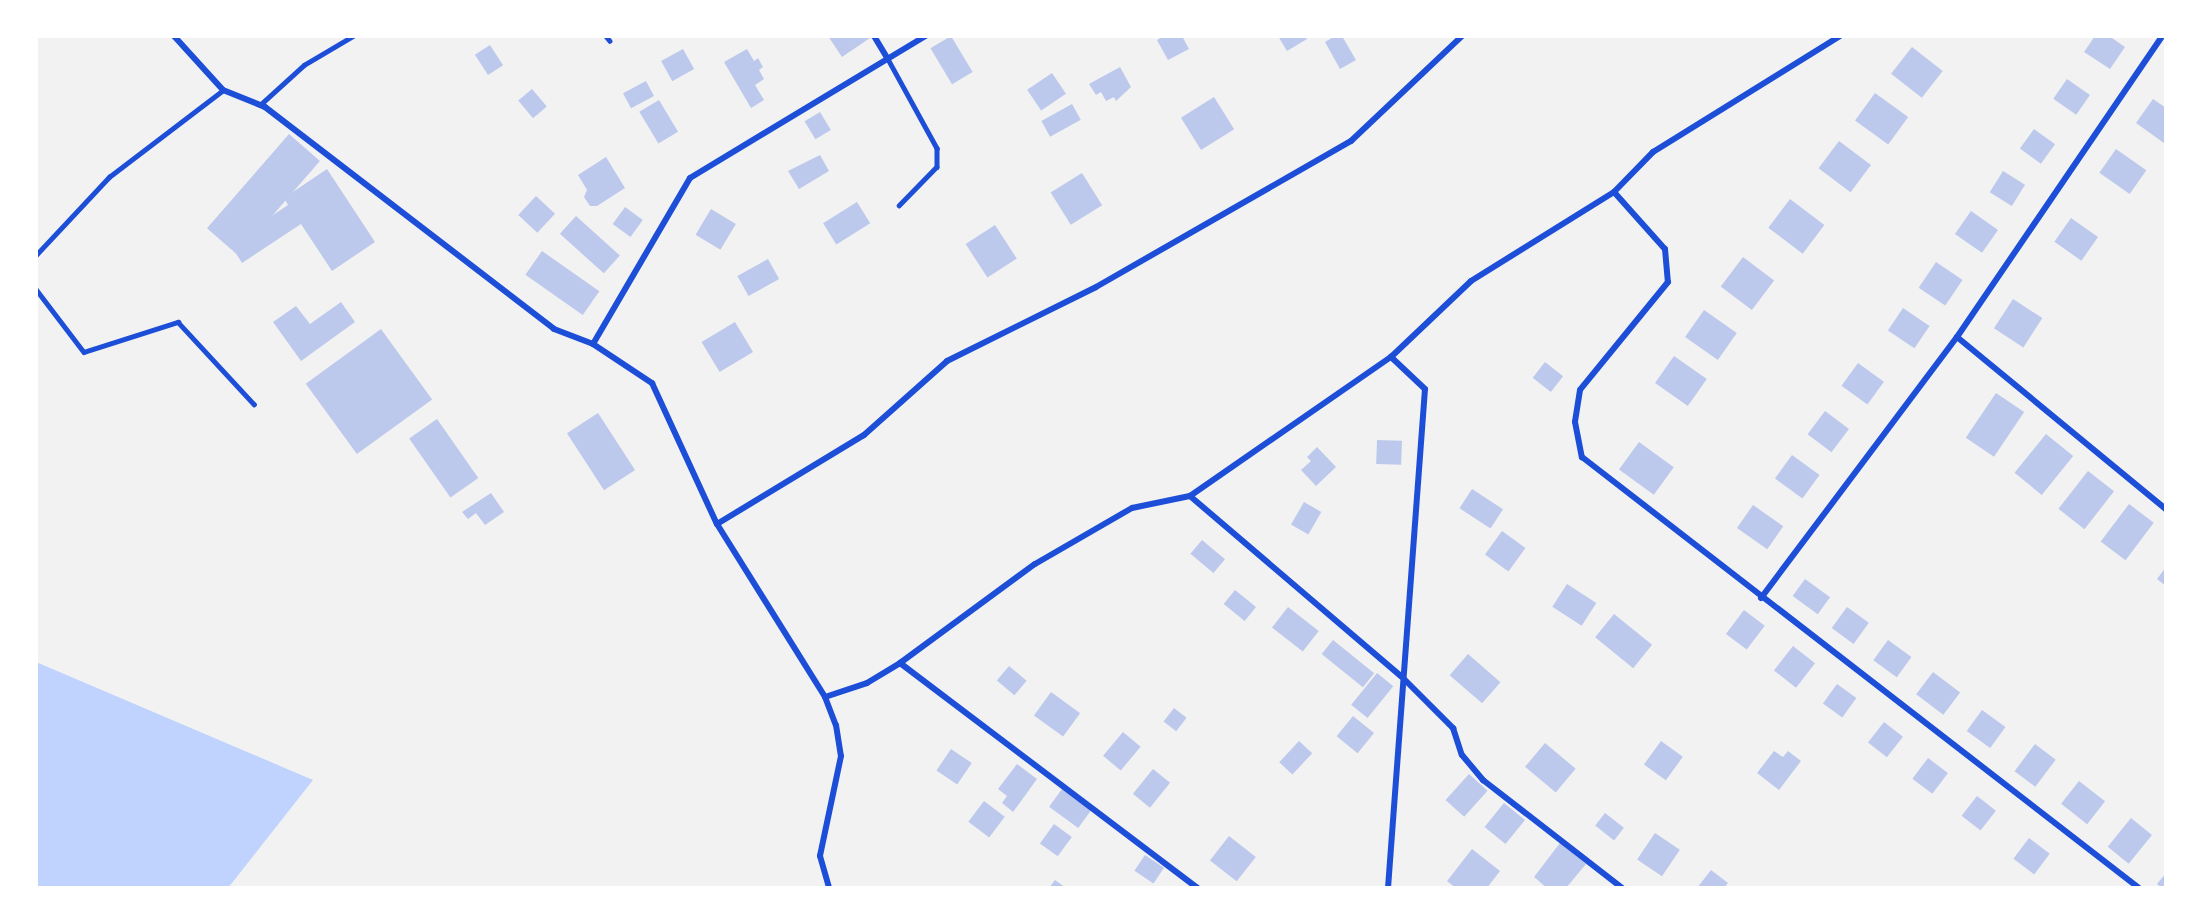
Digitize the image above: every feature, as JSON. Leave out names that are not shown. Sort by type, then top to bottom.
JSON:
[{"type":"street","points":[[174,36],[223,90],[260,105],[554,329],[593,344],[652,383],[717,524],[825,697],[836,725],[841,756],[819,856],[829,888]]},
{"type":"street","points":[[874,36],[888,59]]},
{"type":"street","points":[[593,344],[690,178],[925,36]]},
{"type":"street","points":[[717,524],[864,435],[947,361],[1096,287],[1351,141],[1462,36]]},
{"type":"street","points":[[825,697],[867,682],[900,663],[1035,564],[1132,508],[1190,496],[1391,357],[1471,281],[1614,192],[1653,152],[1840,36]]},
{"type":"street","points":[[1761,598],[1957,337],[2162,36]]},
{"type":"street","points":[[1614,192],[1665,249],[1668,282],[1580,390],[1575,422],[1582,458],[2139,888]]},
{"type":"street","points":[[1957,337],[2166,509]]},
{"type":"street","points":[[1388,888],[1401,676],[1425,388],[1391,357]]},
{"type":"street","points":[[1190,496],[1401,676],[1453,728],[1462,754],[1483,780],[1622,888]]},
{"type":"street","points":[[900,663],[1197,888]]},
{"type":"lane","points":[[260,105],[304,65],[353,36]]},
{"type":"lane","points":[[606,36],[610,41]]},
{"type":"lane","points":[[888,59],[937,148],[937,167],[899,206]]},
{"type":"lane","points":[[36,255],[109,177],[223,90]]},
{"type":"lane","points":[[36,289],[84,352],[178,322],[254,404]]},
{"type":"water","points":[[36,662],[313,780],[228,888],[36,888]]},
{"type":"building","points":[[828,36],[869,36],[870,38],[842,57]]},
{"type":"building","points":[[951,36],[973,72],[952,84],[930,48]]},
{"type":"building","points":[[1164,36],[1182,36],[1189,49],[1168,60],[1157,40]]},
{"type":"building","points":[[1278,36],[1305,36],[1307,39],[1287,51]]},
{"type":"building","points":[[1335,36],[1342,36],[1356,60],[1340,69],[1325,42]]},
{"type":"building","points":[[2095,36],[2109,36],[2125,47],[2110,69],[2084,52]]},
{"type":"building","points":[[490,45],[503,65],[488,75],[475,55]]},
{"type":"building","points":[[1912,47],[1943,71],[1922,98],[1891,74]]},
{"type":"building","points":[[683,49],[694,69],[672,81],[661,61]]},
{"type":"building","points":[[747,49],[754,61],[758,58],[763,67],[759,70],[764,79],[755,85],[764,100],[751,108],[724,62]]},
{"type":"building","points":[[1120,67],[1131,87],[1116,101],[1114,97],[1106,101],[1101,92],[1096,95],[1089,84]]},
{"type":"building","points":[[1052,73],[1066,94],[1041,111],[1027,90]]},
{"type":"building","points":[[2067,79],[2090,95],[2076,115],[2053,99]]},
{"type":"building","points":[[646,81],[654,96],[631,108],[623,93]]},
{"type":"building","points":[[532,89],[547,107],[533,118],[518,101]]},
{"type":"building","points":[[1875,93],[1908,117],[1888,145],[1855,121]]},
{"type":"building","points":[[1214,97],[1234,129],[1201,150],[1181,118]]},
{"type":"building","points":[[2153,99],[2166,108],[2164,143],[2136,123]]},
{"type":"building","points":[[659,100],[678,132],[658,144],[639,112]]},
{"type":"building","points":[[1072,104],[1081,120],[1050,137],[1041,121]]},
{"type":"building","points":[[820,112],[831,130],[815,139],[805,121]]},
{"type":"building","points":[[2034,129],[2055,144],[2041,164],[2020,148]]},
{"type":"building","points":[[289,134],[320,161],[238,255],[207,228]]},
{"type":"building","points":[[1839,141],[1871,165],[1850,192],[1819,168]]},
{"type":"building","points":[[2116,149],[2146,170],[2130,194],[2099,173]]},
{"type":"building","points":[[820,155],[829,171],[799,189],[788,171]]},
{"type":"building","points":[[606,157],[625,188],[597,206],[590,206],[584,197],[587,190],[578,175]]},
{"type":"building","points":[[327,169],[375,242],[332,271],[301,224],[242,263],[230,244],[288,205],[284,198]]},
{"type":"building","points":[[2003,171],[2025,185],[2012,206],[1990,192]]},
{"type":"building","points":[[1082,173],[1102,205],[1071,225],[1051,193]]},
{"type":"building","points":[[536,196],[555,214],[537,233],[518,215]]},
{"type":"building","points":[[1790,199],[1824,225],[1803,254],[1768,228]]},
{"type":"building","points":[[857,202],[870,223],[836,244],[823,223]]},
{"type":"building","points":[[625,207],[643,220],[630,237],[613,224]]},
{"type":"building","points":[[711,209],[736,224],[720,250],[696,235]]},
{"type":"building","points":[[1971,211],[1998,230],[1982,253],[1955,234]]},
{"type":"building","points":[[576,216],[620,255],[604,273],[560,234]]},
{"type":"building","points":[[2071,218],[2098,237],[2081,261],[2054,242]]},
{"type":"building","points":[[995,225],[1017,259],[987,278],[966,244]]},
{"type":"building","points":[[542,251],[599,291],[583,315],[525,275]]},
{"type":"building","points":[[1743,257],[1774,280],[1752,310],[1721,287]]},
{"type":"building","points":[[768,259],[779,279],[749,296],[737,276]]},
{"type":"building","points":[[1936,262],[1963,280],[1945,306],[1919,288]]},
{"type":"building","points":[[2013,299],[2042,318],[2023,347],[1994,328]]},
{"type":"building","points":[[341,302],[355,322],[301,361],[273,322],[296,306],[310,324]]},
{"type":"building","points":[[1903,308],[1930,326],[1914,348],[1888,330]]},
{"type":"building","points":[[1704,310],[1737,333],[1718,360],[1685,337]]},
{"type":"building","points":[[735,322],[753,352],[720,372],[702,342]]},
{"type":"building","points":[[381,329],[432,399],[357,454],[306,384]]},
{"type":"building","points":[[1674,356],[1707,379],[1688,406],[1655,383]]},
{"type":"building","points":[[1545,362],[1563,376],[1551,392],[1533,378]]},
{"type":"building","points":[[1858,363],[1884,382],[1867,404],[1842,386]]},
{"type":"building","points":[[1996,393],[2024,412],[1994,457],[1966,438]]},
{"type":"building","points":[[1825,411],[1849,429],[1832,452],[1808,434]]},
{"type":"building","points":[[598,413],[635,470],[604,490],[567,433]]},
{"type":"building","points":[[437,419],[478,478],[450,497],[409,439]]},
{"type":"building","points":[[2046,434],[2073,456],[2042,495],[2015,473]]},
{"type":"building","points":[[1377,440],[1402,441],[1401,465],[1376,464]]},
{"type":"building","points":[[1639,442],[1674,467],[1654,495],[1619,470]]},
{"type":"building","points":[[1317,447],[1336,467],[1316,486],[1301,470],[1311,461],[1307,457]]},
{"type":"building","points":[[1792,455],[1820,475],[1802,498],[1775,478]]},
{"type":"building","points":[[2088,471],[2114,491],[2084,529],[2058,509]]},
{"type":"building","points":[[1472,489],[1503,509],[1491,528],[1459,508]]},
{"type":"building","points":[[491,493],[504,512],[485,525],[476,513],[468,519],[462,512]]},
{"type":"building","points":[[1304,502],[1321,512],[1308,535],[1291,525]]},
{"type":"building","points":[[2129,504],[2154,523],[2125,560],[2101,542]]},
{"type":"building","points":[[1753,505],[1783,526],[1767,549],[1737,528]]},
{"type":"building","points":[[1502,531],[1525,548],[1508,572],[1485,554]]},
{"type":"building","points":[[1202,540],[1225,559],[1213,573],[1190,554]]},
{"type":"building","points":[[2166,567],[2166,586],[2157,579]]},
{"type":"building","points":[[1805,579],[1830,597],[1818,614],[1793,596]]},
{"type":"building","points":[[1567,584],[1596,603],[1582,626],[1552,607]]},
{"type":"building","points":[[1235,590],[1256,607],[1245,621],[1224,604]]},
{"type":"building","points":[[1288,607],[1319,631],[1303,651],[1272,627]]},
{"type":"building","points":[[1847,607],[1869,623],[1854,644],[1832,628]]},
{"type":"building","points":[[1744,610],[1765,626],[1747,650],[1726,634]]},
{"type":"building","points":[[1614,614],[1652,645],[1633,668],[1595,637]]},
{"type":"building","points":[[1333,640],[1374,673],[1363,687],[1322,654]]},
{"type":"building","points":[[1888,640],[1911,657],[1897,677],[1873,660]]},
{"type":"building","points":[[1793,646],[1815,663],[1796,688],[1774,670]]},
{"type":"building","points":[[1468,654],[1500,682],[1482,703],[1450,675]]},
{"type":"building","points":[[1009,666],[1027,681],[1014,695],[997,681]]},
{"type":"building","points":[[1933,672],[1960,692],[1943,715],[1916,694]]},
{"type":"building","points":[[1377,673],[1393,686],[1368,718],[1351,705]]},
{"type":"building","points":[[1837,684],[1856,698],[1842,718],[1823,703]]},
{"type":"building","points":[[1051,692],[1080,713],[1063,737],[1034,715]]},
{"type":"building","points":[[1174,708],[1187,718],[1176,731],[1164,721]]},
{"type":"building","points":[[1982,710],[2005,727],[1990,748],[1967,731]]},
{"type":"building","points":[[1353,716],[1374,733],[1358,753],[1337,736]]},
{"type":"building","points":[[1884,722],[1903,737],[1887,757],[1868,742]]},
{"type":"building","points":[[1123,732],[1141,747],[1121,771],[1103,756]]},
{"type":"building","points":[[1299,741],[1312,753],[1292,774],[1279,762]]},
{"type":"building","points":[[1661,741],[1683,757],[1666,780],[1644,764]]},
{"type":"building","points":[[1545,743],[1576,769],[1556,792],[1525,767]]},
{"type":"building","points":[[2035,744],[2056,760],[2035,787],[2015,771]]},
{"type":"building","points":[[951,749],[972,763],[957,785],[936,771]]},
{"type":"building","points":[[1774,751],[1783,757],[1788,751],[1801,761],[1779,790],[1757,773]]},
{"type":"building","points":[[1928,758],[1948,773],[1932,794],[1912,779]]},
{"type":"building","points":[[1017,764],[1037,779],[1013,812],[1002,803],[1007,796],[998,789]]},
{"type":"building","points":[[1153,769],[1170,783],[1150,808],[1133,794]]},
{"type":"building","points":[[1469,774],[1488,791],[1464,817],[1446,800]]},
{"type":"building","points":[[2079,781],[2105,801],[2087,824],[2061,804]]},
{"type":"building","points":[[1062,789],[1091,810],[1078,828],[1049,807]]},
{"type":"building","points":[[1977,796],[1996,811],[1981,830],[1962,816]]},
{"type":"building","points":[[984,801],[1005,817],[989,837],[968,822]]},
{"type":"building","points":[[1504,803],[1525,820],[1505,844],[1484,827]]},
{"type":"building","points":[[1605,813],[1624,828],[1614,840],[1595,826]]},
{"type":"building","points":[[2131,818],[2152,835],[2129,864],[2108,847]]},
{"type":"building","points":[[1054,824],[1072,837],[1058,856],[1040,843]]},
{"type":"building","points":[[1655,833],[1680,850],[1662,876],[1637,860]]},
{"type":"building","points":[[1229,836],[1256,857],[1237,881],[1210,860]]},
{"type":"building","points":[[2029,838],[2050,854],[2034,874],[2013,859]]},
{"type":"building","points":[[1560,843],[1586,864],[1566,888],[1547,888],[1534,877]]},
{"type":"building","points":[[1472,849],[1500,871],[1487,888],[1456,888],[1447,881]]},
{"type":"building","points":[[1145,855],[1164,868],[1153,884],[1134,871]]},
{"type":"building","points":[[1711,870],[1728,883],[1724,888],[1697,888]]},
{"type":"building","points":[[2166,873],[2166,888],[2162,888],[2157,884]]},
{"type":"building","points":[[1055,880],[1066,888],[1049,888]]}]
